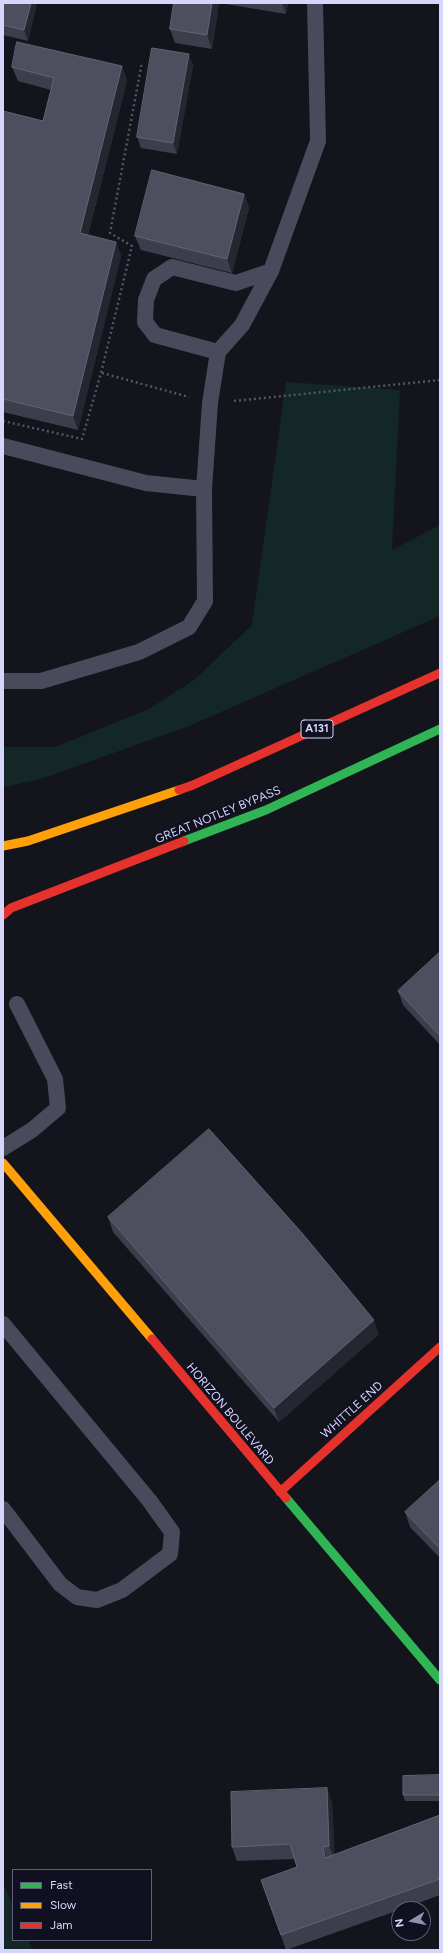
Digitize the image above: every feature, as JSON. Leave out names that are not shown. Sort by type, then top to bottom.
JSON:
[{"type":"main road","name":"A131","points":[[3,846],[28,841],[193,785],[440,673]]},
{"type":"main road","name":"GREAT NOTLEY BYPASS","points":[[3,915],[11,908],[266,810],[440,729]]},
{"type":"main road","name":"HORIZON BOULEVARD","points":[[3,1163],[440,1680]]},
{"type":"main road","name":"WHITTLE END","points":[[280,1492],[440,1347]]},
{"type":"lane","points":[[3,681],[41,681],[139,652],[189,627],[205,601],[204,489],[210,403],[218,352],[242,325],[271,272],[318,141],[315,3]]},
{"type":"lane","points":[[218,352],[155,335],[145,322],[146,300],[154,279],[172,268],[236,283],[271,272]]},
{"type":"lane","points":[[3,446],[146,483],[204,489]]},
{"type":"lane","points":[[3,1148],[32,1130],[58,1108],[54,1079],[17,1004]]},
{"type":"lane","points":[[3,1324],[149,1500],[172,1532],[170,1554],[122,1590],[97,1600],[77,1597],[60,1584],[3,1509]]},
{"type":"path","points":[[3,421],[82,439],[102,373],[132,246],[110,233],[142,62]]},
{"type":"path","points":[[102,373],[210,403],[440,380]]},
{"type":"green space","points":[[286,382],[400,390],[392,550],[440,525],[440,616],[189,726],[41,779],[3,787],[3,747],[55,747],[149,709],[194,680],[252,625]]},
{"type":"green space","points":[[3,1882],[12,1904],[12,1941],[28,1941],[32,1950],[3,1950]]},
{"type":"building","points":[[3,3],[31,3],[24,30],[3,25]]},
{"type":"building","points":[[174,3],[212,3],[207,35],[170,29]]},
{"type":"building","points":[[17,42],[122,66],[80,233],[116,242],[73,416],[3,399],[3,111],[43,121],[54,78],[12,67]]},
{"type":"building","points":[[152,48],[189,54],[173,143],[137,137]]},
{"type":"building","points":[[152,170],[244,194],[227,259],[135,236]]},
{"type":"building","points":[[440,952],[440,1036],[398,991]]},
{"type":"building","points":[[209,1129],[302,1233],[374,1320],[274,1408],[108,1217]]},
{"type":"building","points":[[440,1480],[440,1549],[405,1512]]},
{"type":"building","points":[[440,1775],[440,1795],[403,1795],[403,1776]]},
{"type":"building","points":[[327,1788],[329,1846],[323,1847],[325,1858],[440,1815],[440,1879],[281,1935],[261,1880],[297,1867],[290,1844],[232,1847],[231,1792]]},
{"type":"traffic: fast","points":[[184,841],[266,810],[440,729]]},
{"type":"traffic: fast","points":[[286,1498],[440,1680]]},
{"type":"traffic: slow","points":[[3,846],[28,841],[179,790]]},
{"type":"traffic: slow","points":[[3,1163],[152,1339]]},
{"type":"traffic: jam","points":[[179,790],[440,673]]},
{"type":"traffic: jam","points":[[3,915],[11,908],[184,841]]},
{"type":"traffic: jam","points":[[152,1339],[286,1498]]},
{"type":"traffic: jam","points":[[280,1492],[440,1347]]}]
